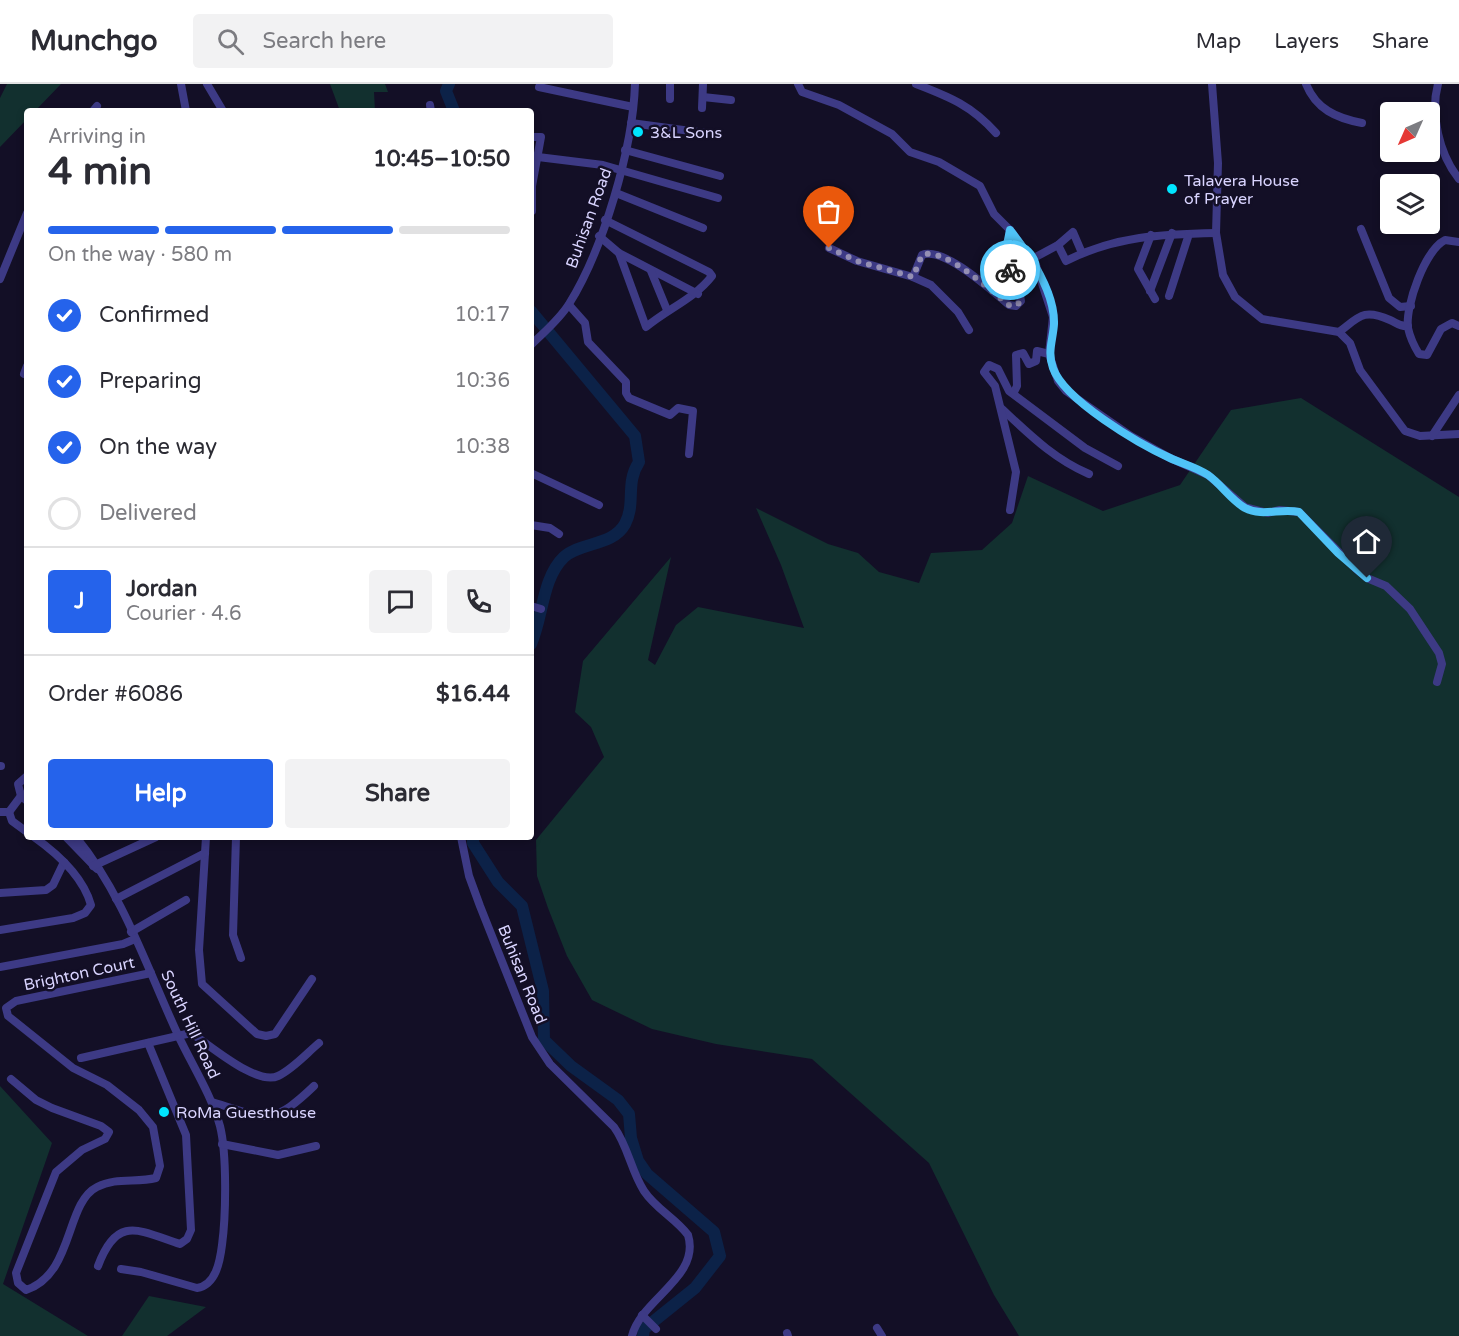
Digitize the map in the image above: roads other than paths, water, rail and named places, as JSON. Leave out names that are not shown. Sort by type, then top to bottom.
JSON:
[{"type":"street","points":[[181,84],[185,108]]},
{"type":"street","points":[[207,84],[221,108]]},
{"type":"street","name":"Buhisan Road","points":[[534,342],[569,304],[599,236],[621,169],[631,123],[636,84]]},
{"type":"street","points":[[670,84],[670,99]]},
{"type":"street","points":[[702,108],[703,84]]},
{"type":"street","points":[[798,84],[802,92],[839,105],[892,134],[915,155],[939,162],[973,179],[980,186],[994,214],[1010,230],[1032,259],[1053,317],[1049,354],[1058,381],[1066,391],[1131,436],[1170,458],[1208,475],[1245,507],[1268,513],[1289,510],[1299,512],[1308,519],[1356,569],[1386,586],[1410,609],[1439,653],[1442,664],[1437,682]]},
{"type":"street","points":[[916,84],[928,86],[959,101],[981,115],[996,133]]},
{"type":"street","points":[[1212,84],[1218,163],[1216,233],[1223,275],[1235,297],[1262,319],[1339,332],[1347,337],[1360,370],[1405,431],[1420,436],[1459,434]]},
{"type":"street","points":[[1306,84],[1311,97],[1322,108],[1334,115],[1362,123]]},
{"type":"street","points":[[1438,84],[1434,100],[1436,125],[1448,159],[1459,179]]},
{"type":"street","points":[[539,87],[633,107]]},
{"type":"street","points":[[703,97],[731,100]]},
{"type":"street","points":[[631,123],[713,134]]},
{"type":"street","points":[[534,137],[541,137],[534,176]]},
{"type":"street","points":[[625,150],[720,176]]},
{"type":"street","points":[[538,157],[621,169],[718,198]]},
{"type":"street","points":[[615,193],[703,228]]},
{"type":"street","points":[[605,220],[709,272],[712,276],[698,294],[667,310],[646,327],[619,253]]},
{"type":"street","points":[[1361,229],[1389,298],[1400,307],[1411,306]]},
{"type":"street","points":[[913,277],[922,255],[929,253],[957,264],[1009,305],[1016,306],[1021,301],[1020,292],[1007,262],[1010,230]]},
{"type":"street","points":[[0,279],[24,231]]},
{"type":"street","points":[[1032,259],[1058,245],[1073,232],[1082,252]]},
{"type":"street","points":[[1151,235],[1138,269],[1153,295],[1172,233]]},
{"type":"street","points":[[1058,245],[1066,261],[1082,252],[1101,246],[1151,235],[1216,233]]},
{"type":"street","points":[[1168,296],[1189,234]]},
{"type":"street","points":[[599,236],[619,253],[698,294]]},
{"type":"street","points":[[1459,242],[1445,240],[1431,250],[1411,306],[1408,326],[1419,354],[1427,355],[1441,328],[1452,323],[1459,326]]},
{"type":"street","points":[[829,248],[857,261],[913,277],[931,285],[958,312],[969,330]]},
{"type":"street","points":[[651,271],[667,310]]},
{"type":"street","points":[[569,304],[585,322],[588,342],[626,382],[626,393],[629,398],[670,415],[678,408],[693,411],[689,454]]},
{"type":"street","points":[[1339,332],[1356,317],[1367,314],[1381,317],[1401,326],[1408,326]]},
{"type":"street","points":[[1014,392],[1017,386],[1016,355],[1023,353],[1029,364],[1036,361],[1037,351],[1049,354]]},
{"type":"street","points":[[1010,510],[1016,472],[995,386],[986,377],[985,369],[989,365],[998,369],[1007,388],[1077,443],[1118,466]]},
{"type":"street","points":[[1432,436],[1459,395]]},
{"type":"street","points":[[1001,409],[1037,444],[1070,466],[1089,474]]},
{"type":"street","points":[[534,474],[599,506]]},
{"type":"street","points":[[534,526],[549,528],[559,534]]},
{"type":"street","points":[[534,607],[541,609]]},
{"type":"street","points":[[24,779],[18,784],[24,795]]},
{"type":"street","points":[[24,798],[4,812],[24,830]]},
{"type":"street","points":[[0,930],[74,918],[85,914],[91,905],[87,891],[64,862],[38,840]]},
{"type":"street","name":"South Hill Road","points":[[72,840],[96,868],[116,899],[178,1035],[212,1102],[222,1144],[223,1238],[221,1256],[213,1278],[205,1286],[196,1288],[141,1272],[121,1269]]},
{"type":"street","points":[[96,868],[150,840]]},
{"type":"street","points":[[206,840],[199,950],[202,984],[210,994],[257,1034],[266,1036],[275,1034],[312,979]]},
{"type":"street","points":[[236,840],[232,935],[241,958]]},
{"type":"street","name":"Buhisan Road","points":[[462,840],[469,876],[532,1037],[550,1064],[614,1127],[620,1136],[632,1172],[644,1192],[688,1235],[691,1252],[688,1260],[649,1322],[632,1336]]},
{"type":"street","points":[[116,899],[205,854]]},
{"type":"street","points":[[0,893],[46,890],[53,885],[64,862]]},
{"type":"street","points":[[0,967],[123,944],[186,900]]},
{"type":"street","name":"Brighton Court","points":[[11,1079],[36,1100],[102,1126],[108,1132],[105,1139],[82,1150],[56,1172],[16,1273],[18,1282],[26,1290],[38,1284],[53,1270],[83,1202],[92,1190],[126,1179],[156,1178],[160,1166],[153,1127],[139,1110],[107,1085],[73,1068],[8,1016],[6,1008],[16,1001],[151,973]]},
{"type":"street","points":[[81,1058],[191,1034],[232,1063],[271,1078],[281,1075],[319,1043]]},
{"type":"street","points":[[98,1266],[109,1241],[126,1229],[134,1229],[180,1244],[189,1235],[192,1218],[186,1135],[148,1043]]},
{"type":"street","points":[[212,1102],[269,1117],[290,1109],[314,1086]]},
{"type":"street","points":[[222,1144],[278,1155],[316,1146]]},
{"type":"waterway","points":[[449,84],[446,91],[453,108]]},
{"type":"waterway","points":[[534,315],[635,436],[639,462],[632,478],[630,509],[625,524],[613,536],[571,552],[564,557],[551,576],[534,636]]},
{"type":"waterway","points":[[473,840],[498,882],[522,906],[543,991],[544,1040],[571,1066],[618,1100],[629,1114],[631,1138],[638,1161],[647,1174],[714,1232],[720,1256],[695,1288],[644,1329],[643,1336]]},
{"type":"place","name":"3&L Sons","points":[[638,132]]},
{"type":"place","name":"Talavera House of Prayer","points":[[1172,189]]},
{"type":"place","name":"RoMa Guesthouse","points":[[164,1112]]}]
